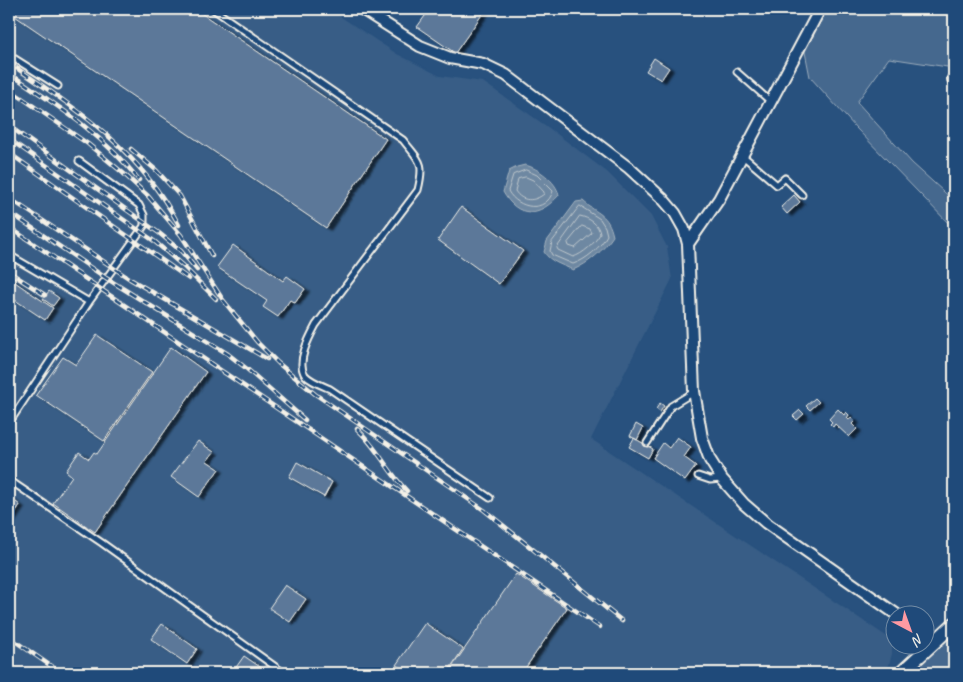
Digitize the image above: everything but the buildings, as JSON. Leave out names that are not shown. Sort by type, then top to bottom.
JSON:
[{"type":"street","points":[[362,9],[420,46],[450,58],[483,64],[506,76],[629,168],[662,198],[675,213],[684,229],[688,244],[694,391],[702,438],[710,460],[722,479],[744,504],[766,523],[886,607]]},
{"type":"street","points":[[688,244],[719,199],[743,156],[816,10]]},
{"type":"street","points":[[936,638],[954,624]]},
{"type":"street","points":[[901,673],[917,654]]},
{"type":"lane","points":[[213,9],[403,140],[420,161],[422,173],[418,190],[316,325],[309,338],[302,366],[306,377],[330,389],[490,498]]},
{"type":"lane","points":[[9,55],[58,86]]},
{"type":"lane","points":[[737,72],[771,102]]},
{"type":"lane","points":[[743,156],[777,185],[784,178],[802,195]]},
{"type":"lane","points":[[9,421],[89,302],[144,226],[144,216],[139,204],[79,161]]},
{"type":"lane","points":[[9,255],[89,302]]},
{"type":"lane","points":[[647,443],[671,406],[694,391]]},
{"type":"lane","points":[[698,476],[710,480],[722,479]]},
{"type":"lane","points":[[9,480],[110,549],[284,673]]},
{"type":"shaded area","points":[[9,9],[329,9],[397,54],[440,76],[483,82],[549,128],[607,172],[651,216],[667,247],[672,279],[591,439],[886,636],[886,654],[892,654],[889,665],[880,673],[9,673]]},
{"type":"shaded area","points":[[824,9],[954,9],[954,68],[889,58],[857,102],[912,163],[954,201],[954,229],[856,128],[810,77],[804,47]]},
{"type":"shaded area","points":[[954,625],[954,673],[901,673],[922,654],[936,654],[936,641]]},
{"type":"water","points":[[525,165],[546,176],[554,185],[559,195],[544,208],[537,211],[522,211],[509,201],[503,192],[509,171]]},
{"type":"water","points":[[583,201],[602,215],[611,228],[613,236],[595,256],[573,270],[553,261],[544,252],[547,241],[576,202]]},
{"type":"railway","points":[[9,63],[59,97],[125,152],[163,198],[179,225]]},
{"type":"railway","points":[[9,73],[94,134],[110,148],[139,180]]},
{"type":"railway","points":[[9,89],[88,144],[148,196],[181,235],[223,300],[258,343],[278,363],[315,394],[484,510],[622,621]]},
{"type":"railway","points":[[9,126],[159,233],[181,251],[197,270]]},
{"type":"railway","points":[[9,139],[154,241],[183,266],[216,299]]},
{"type":"railway","points":[[131,149],[156,170],[180,196],[212,256]]},
{"type":"railway","points":[[9,153],[189,279]]},
{"type":"railway","points":[[9,198],[130,279],[267,359]]},
{"type":"railway","points":[[9,212],[106,278],[228,354],[305,420]]},
{"type":"railway","points":[[9,227],[600,627]]},
{"type":"railway","points":[[9,272],[45,295]]},
{"type":"railway","points":[[357,429],[407,491]]},
{"type":"railway","points":[[9,637],[61,673]]}]
